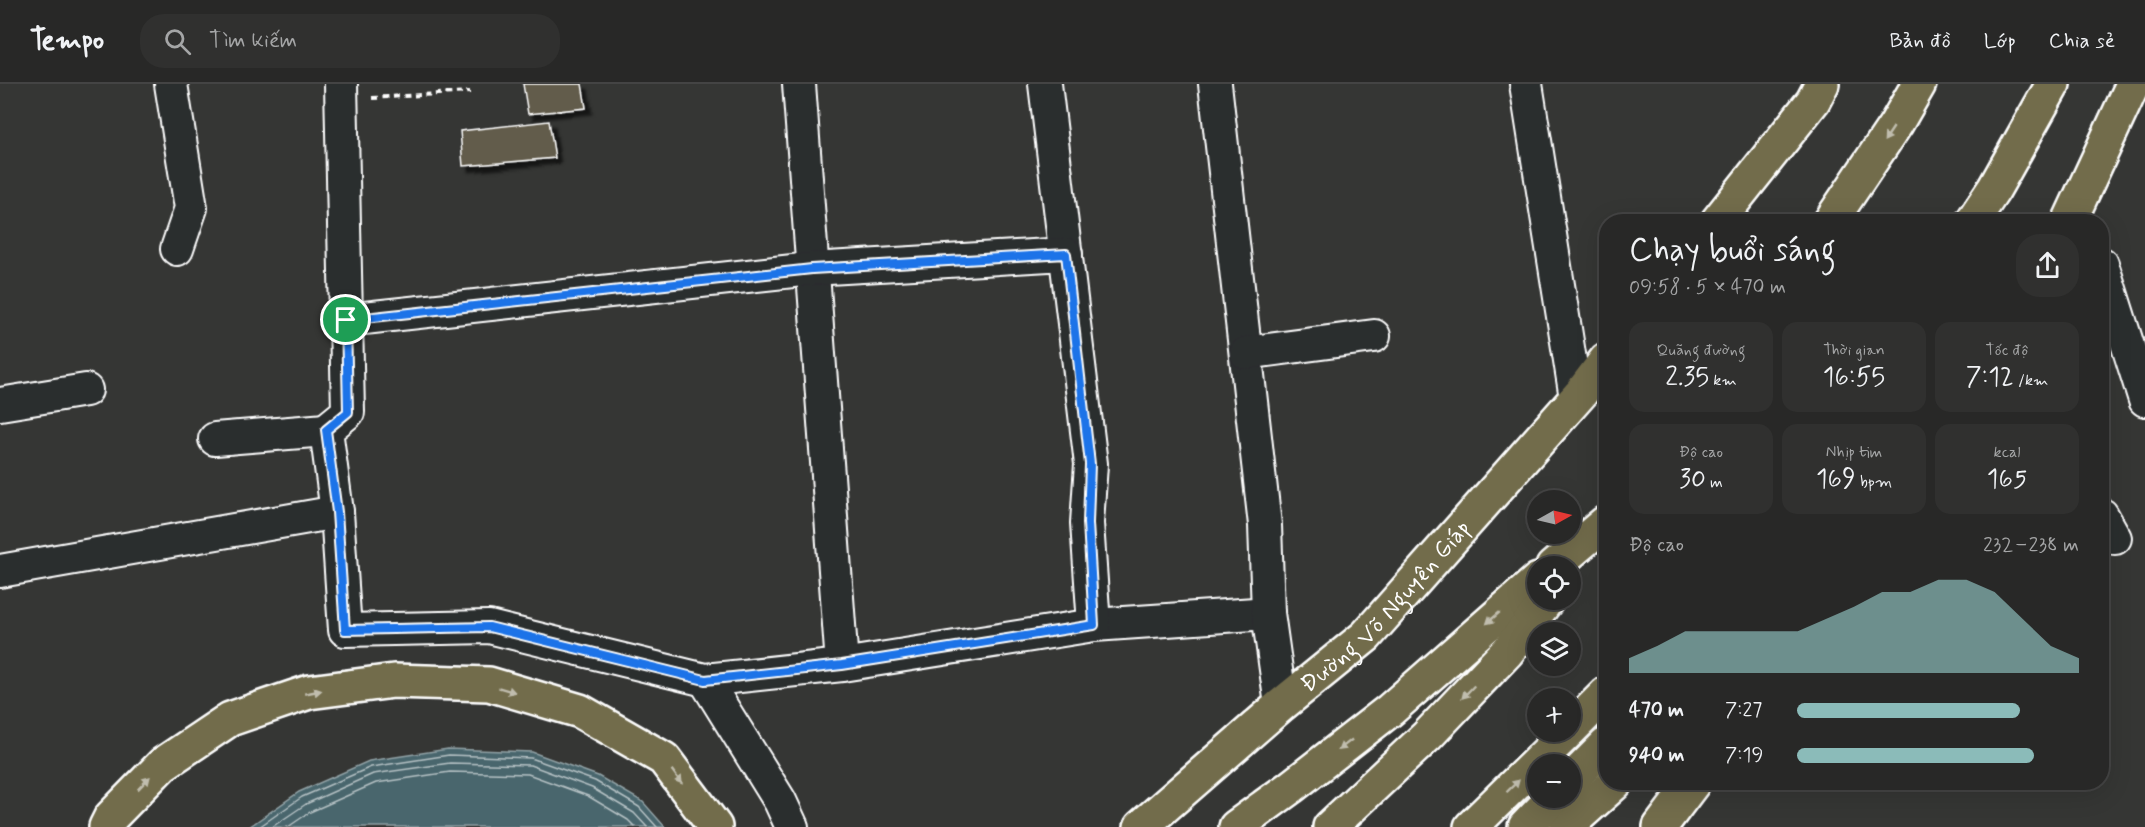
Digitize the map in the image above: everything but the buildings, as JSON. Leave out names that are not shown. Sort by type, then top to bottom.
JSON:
[{"type":"main road","points":[[1723,214],[1813,101],[1822,84]]},
{"type":"main road","points":[[1835,214],[1896,124],[1918,84]]},
{"type":"main road","points":[[1977,214],[1994,189],[2053,84]]},
{"type":"main road","points":[[1991,214],[2058,84]]},
{"type":"main road","points":[[2077,214],[2133,84]]},
{"type":"main road","name":"Đường Võ Nguyên Giáp","points":[[1141,827],[1281,705],[1366,636],[1576,398],[1599,369]]},
{"type":"main road","points":[[1566,556],[1599,528]]},
{"type":"main road","points":[[1579,556],[1599,531]]},
{"type":"main road","points":[[1236,827],[1390,710],[1527,590]]},
{"type":"main road","points":[[1330,827],[1426,736],[1508,652],[1540,610]]},
{"type":"main road","points":[[106,827],[111,817],[163,764],[230,719],[309,692],[394,681],[489,684],[580,711],[664,759],[715,827]]},
{"type":"main road","points":[[1581,719],[1599,701]]},
{"type":"main road","points":[[1471,827],[1558,742]]},
{"type":"main road","points":[[1581,770],[1599,752]]},
{"type":"main road","points":[[1566,827],[1607,790]]},
{"type":"main road","points":[[1660,827],[1688,790]]},
{"type":"main road","points":[[1525,827],[1543,808]]},
{"type":"street","points":[[171,84],[191,208],[177,249]]},
{"type":"street","points":[[799,84],[842,665]]},
{"type":"street","points":[[1045,84],[1090,464],[1088,523],[1094,625]]},
{"type":"street","points":[[1215,84],[1265,525],[1268,613],[1281,705]]},
{"type":"street","points":[[1526,84],[1576,398]]},
{"type":"street","points":[[215,439],[326,430],[348,412],[342,92]]},
{"type":"street","points":[[346,320],[812,269],[1066,254]]},
{"type":"street","points":[[2109,286],[2145,400]]},
{"type":"street","points":[[1246,353],[1374,336]]},
{"type":"street","points":[[0,404],[86,390]]},
{"type":"street","points":[[326,430],[337,512],[345,630],[489,627],[705,680],[842,665],[1094,625],[1268,613]]},
{"type":"street","points":[[0,571],[337,512]]},
{"type":"street","points":[[705,680],[780,801],[792,827]]},
{"type":"path","points":[[342,92],[470,92]]},
{"type":"water","points":[[448,749],[532,752],[598,776],[643,802],[665,827],[249,827],[299,792],[369,761]]},
{"type":"route","points":[[1066,254],[1090,464],[1088,523],[1094,625],[842,665],[705,680],[489,627],[345,630],[337,512],[326,430],[348,412],[346,320],[812,269],[1066,254]]}]
